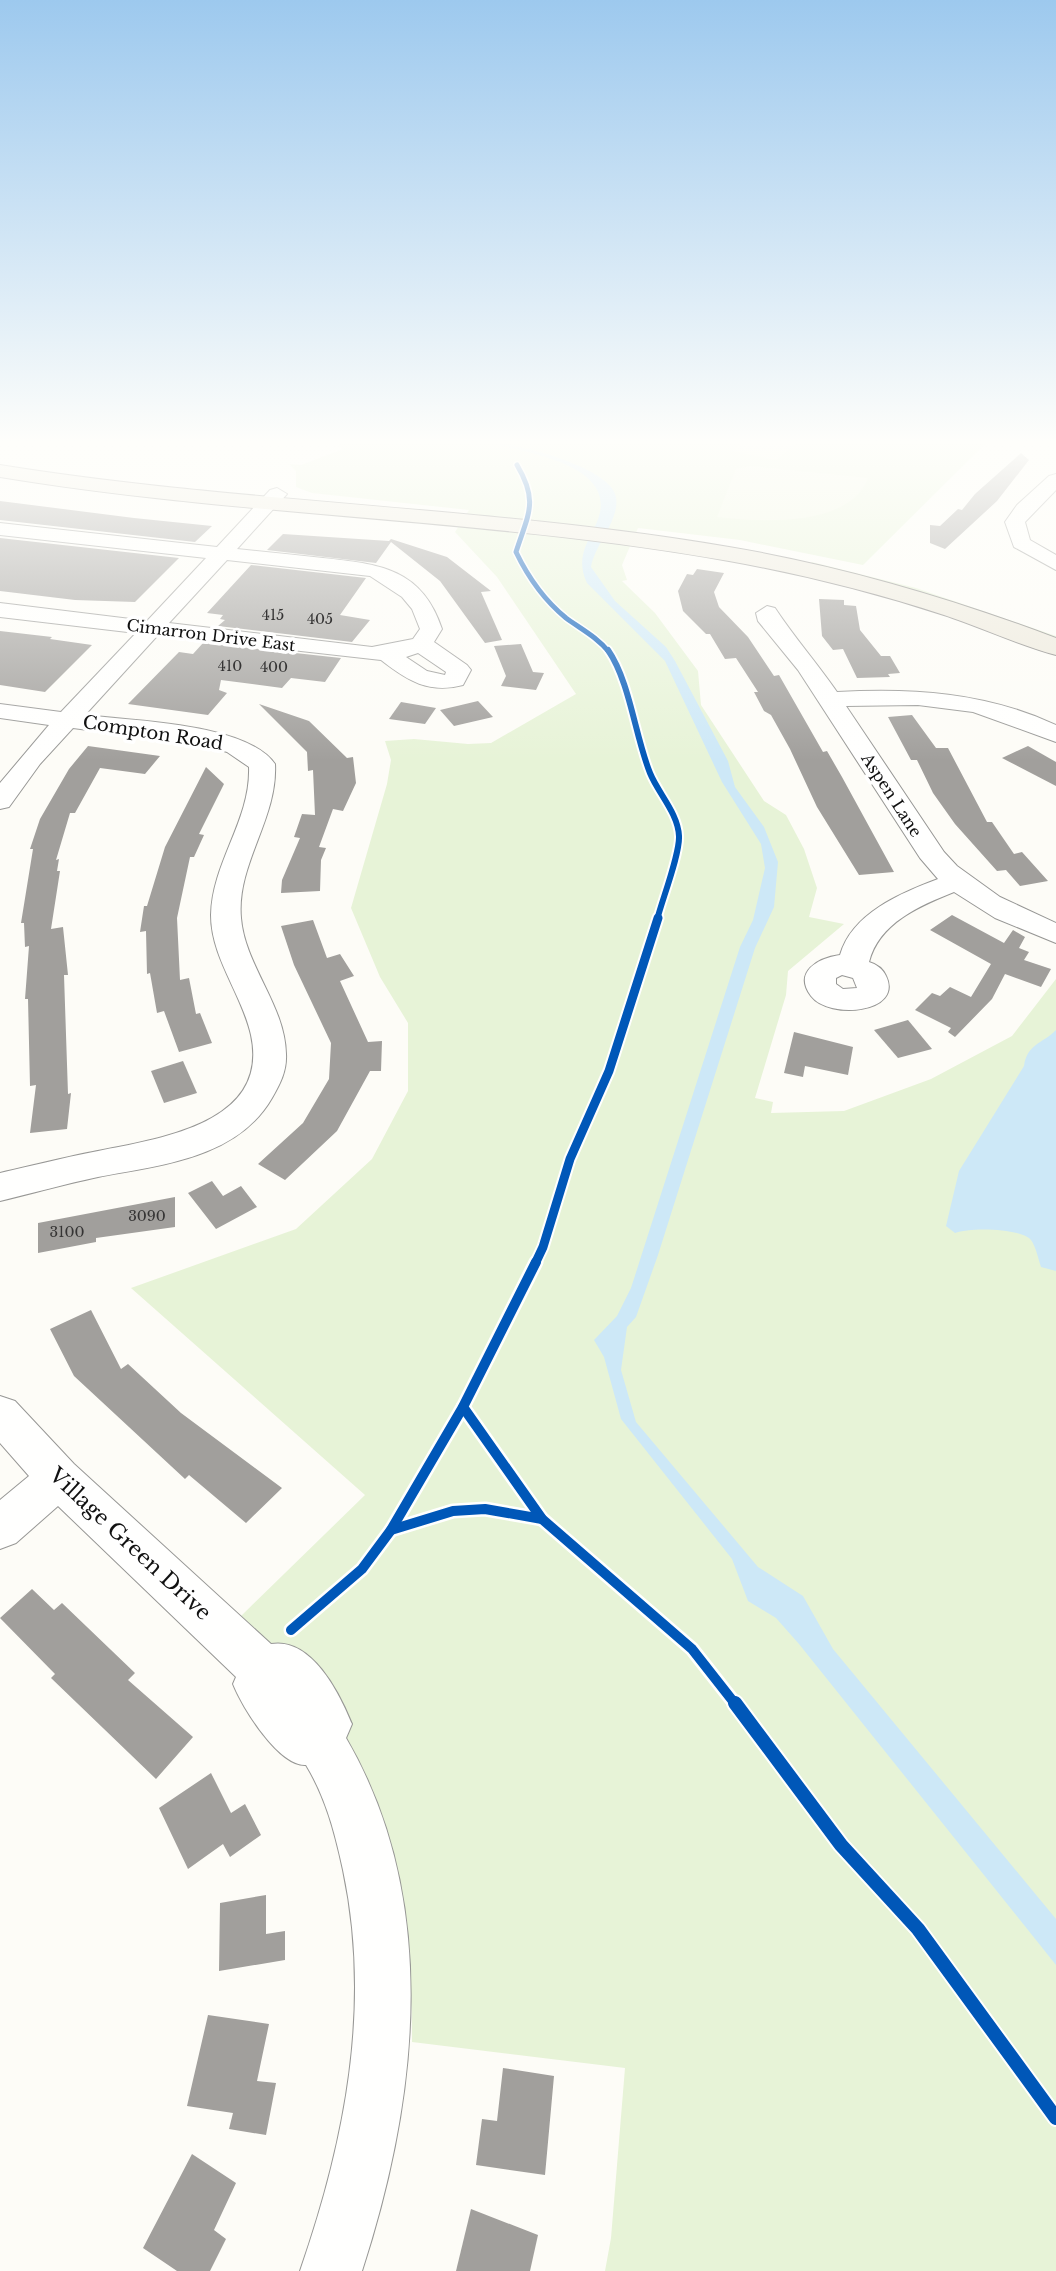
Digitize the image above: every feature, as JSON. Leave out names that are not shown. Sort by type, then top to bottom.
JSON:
[{"type":"main road","points":[[701,549],[861,583],[954,610],[1056,647]]},
{"type":"main road","points":[[759,549],[846,566],[936,590],[1056,631]]},
{"type":"street","points":[[185,549],[364,568],[391,576],[406,585],[430,623],[431,629],[421,645],[459,670],[455,680],[447,683],[427,681],[387,653]]},
{"type":"street","points":[[0,801],[31,759],[226,549]]},
{"type":"street","points":[[1031,549],[1056,564]]},
{"type":"street","name":"Aspen Lane","points":[[779,607],[830,700],[934,858],[955,882],[974,896],[1056,934]]},
{"type":"street","name":"Cimarron Drive East","points":[[0,610],[372,654],[421,645]]},
{"type":"street","points":[[830,700],[910,696],[962,701],[1017,716],[1056,734]]},
{"type":"street","name":"Compton Road","points":[[0,711],[228,743],[261,764],[265,782],[263,792],[231,877],[226,914],[232,952],[265,1028],[271,1062],[265,1081],[253,1101],[226,1124],[192,1143],[0,1187]]},
{"type":"street","points":[[853,966],[855,950],[867,932],[911,900],[955,882]]},
{"type":"street","name":"Village Green Drive","points":[[0,1414],[59,1478],[263,1670],[257,1684],[301,1741],[318,1739],[354,1811],[372,1875],[383,1939],[377,2088],[351,2217],[331,2271]]},
{"type":"street","points":[[0,1528],[59,1478]]},
{"type":"green space","points":[[471,549],[629,549],[622,565],[627,580],[622,581],[655,613],[698,671],[701,705],[764,801],[786,815],[804,849],[817,888],[809,917],[844,924],[788,971],[786,995],[755,1098],[773,1102],[771,1113],[844,1111],[931,1079],[1012,1036],[1056,979],[1056,2271],[605,2271],[611,2238],[625,2068],[412,2042],[405,1919],[394,1862],[378,1808],[355,1757],[325,1708],[287,1661],[241,1616],[365,1495],[131,1288],[296,1229],[372,1159],[408,1091],[408,1023],[380,977],[351,908],[387,784],[391,760],[385,741],[414,739],[468,744],[491,743],[576,694],[497,577]]},
{"type":"green space","points":[[784,549],[879,549],[863,565]]},
{"type":"green space","points":[[812,562],[916,588],[1056,636],[1056,642],[808,566]]},
{"type":"water","points":[[585,549],[598,549],[591,567],[615,601],[666,647],[675,661],[728,761],[735,787],[764,827],[778,862],[774,907],[755,948],[658,1255],[636,1317],[627,1327],[621,1370],[636,1422],[758,1567],[803,1596],[833,1649],[1056,1919],[1056,1965],[799,1644],[776,1618],[748,1601],[732,1559],[621,1419],[604,1357],[594,1340],[617,1316],[631,1288],[740,947],[753,920],[765,868],[761,844],[722,782],[665,661],[587,583],[582,568]]},
{"type":"water","points":[[1056,1030],[1056,1271],[1041,1267],[1033,1243],[1025,1236],[995,1230],[955,1233],[946,1226],[959,1171],[1024,1066],[1028,1053]]},
{"type":"building","points":[[0,549],[98,549],[179,558],[135,602],[75,600],[0,591]]},
{"type":"building","points":[[268,549],[386,549],[376,563]]},
{"type":"building","points":[[400,549],[422,549],[447,557],[491,591],[481,592],[502,640],[485,643],[440,581]]},
{"type":"building","points":[[251,565],[366,578],[340,615],[370,620],[352,642],[218,626],[225,620],[220,619],[223,615],[207,613]]},
{"type":"building","points":[[697,569],[724,573],[714,592],[719,607],[748,637],[774,676],[779,675],[823,752],[827,751],[894,872],[859,875],[817,807],[790,749],[771,715],[764,711],[754,692],[758,692],[736,658],[725,659],[710,634],[706,634],[683,611],[678,591],[687,574],[693,575]]},
{"type":"building","points":[[819,599],[844,600],[844,605],[856,606],[860,630],[881,656],[890,656],[900,673],[888,674],[890,677],[857,678],[843,649],[833,650],[822,636]]},
{"type":"building","points":[[0,631],[92,645],[45,692],[0,685]]},
{"type":"building","points":[[203,643],[341,658],[325,682],[291,678],[282,688],[221,680],[219,690],[227,693],[208,715],[128,704],[179,652],[193,654]]},
{"type":"building","points":[[521,644],[533,672],[544,673],[536,690],[501,686],[506,676],[494,646]]},
{"type":"building","points":[[478,701],[493,717],[454,726],[440,710]]},
{"type":"building","points":[[401,702],[436,708],[425,724],[389,719]]},
{"type":"building","points":[[259,704],[309,721],[347,758],[353,757],[356,783],[343,811],[333,809],[319,847],[326,848],[321,860],[320,891],[281,893],[282,880],[300,838],[294,837],[302,814],[315,815],[313,770],[308,771],[307,752]]},
{"type":"building","points":[[912,715],[936,748],[948,748],[987,822],[992,822],[1014,854],[1022,852],[1048,881],[1020,886],[1006,870],[997,871],[955,824],[933,793],[917,760],[911,760],[888,717]]},
{"type":"building","points":[[88,746],[160,756],[145,774],[100,768],[75,813],[70,813],[56,860],[59,859],[57,871],[60,871],[51,929],[63,927],[68,975],[64,975],[68,1094],[71,1093],[67,1129],[30,1133],[36,1085],[30,1086],[28,999],[25,999],[29,946],[25,947],[24,923],[21,923],[33,849],[30,849],[40,819],[69,769]]},
{"type":"building","points":[[1028,746],[1056,762],[1056,786],[1002,758]]},
{"type":"building","points":[[206,767],[224,784],[199,834],[204,835],[194,857],[190,857],[177,918],[180,980],[189,978],[196,1014],[200,1013],[212,1043],[179,1052],[164,1011],[157,1013],[150,973],[147,974],[146,931],[140,932],[144,906],[147,906],[165,847]]},
{"type":"building","points":[[952,915],[1004,943],[1013,930],[1025,937],[1019,948],[1029,952],[1024,960],[1051,969],[1041,987],[1005,974],[992,999],[955,1037],[948,1032],[951,1028],[915,1010],[932,993],[940,996],[950,987],[971,997],[991,964],[930,930]]},
{"type":"building","points":[[313,920],[327,958],[340,954],[354,976],[340,981],[368,1042],[382,1041],[381,1071],[370,1071],[337,1131],[285,1180],[258,1164],[303,1123],[329,1079],[331,1043],[294,965],[281,926]]},
{"type":"building","points":[[908,1020],[932,1049],[898,1058],[874,1030]]},
{"type":"building","points":[[794,1032],[853,1047],[848,1075],[805,1066],[803,1077],[784,1073]]},
{"type":"building","points":[[183,1061],[197,1093],[164,1103],[151,1071]]},
{"type":"building","points":[[212,1181],[223,1196],[241,1186],[257,1207],[216,1229],[188,1193]]},
{"type":"building","points":[[175,1197],[175,1227],[96,1238],[96,1242],[38,1253],[38,1223]]},
{"type":"building","points":[[91,1310],[121,1369],[128,1364],[181,1413],[282,1488],[246,1523],[189,1475],[185,1479],[74,1376],[50,1329]]},
{"type":"building","points":[[32,1589],[54,1610],[62,1603],[135,1673],[128,1680],[193,1737],[156,1779],[51,1678],[55,1674],[0,1618]]},
{"type":"building","points":[[211,1773],[231,1813],[245,1804],[261,1835],[230,1857],[223,1844],[188,1869],[159,1808]]},
{"type":"building","points":[[266,1895],[266,1934],[285,1931],[285,1960],[219,1971],[220,1903]]},
{"type":"building","points":[[208,2015],[269,2024],[257,2081],[276,2083],[266,2135],[229,2129],[233,2113],[187,2106]]},
{"type":"building","points":[[503,2068],[554,2076],[545,2175],[476,2165],[482,2119],[497,2121]]},
{"type":"building","points":[[192,2154],[236,2183],[214,2230],[226,2239],[210,2271],[177,2271],[143,2248]]},
{"type":"building","points":[[471,2209],[538,2235],[530,2271],[456,2271]]},
{"type":"cycle path","points":[[291,1630],[362,1569],[391,1530],[463,1407],[543,1247],[570,1159],[609,1071],[649,951],[679,837],[673,815],[651,776],[637,739],[618,668],[610,653],[600,641],[565,617],[542,595],[525,571],[517,549]]},
{"type":"cycle path","points":[[463,1407],[542,1519],[692,1649],[792,1776],[841,1845],[918,1929],[1056,2118]]},
{"type":"cycle path","points":[[391,1530],[453,1511],[485,1509],[542,1519]]}]
